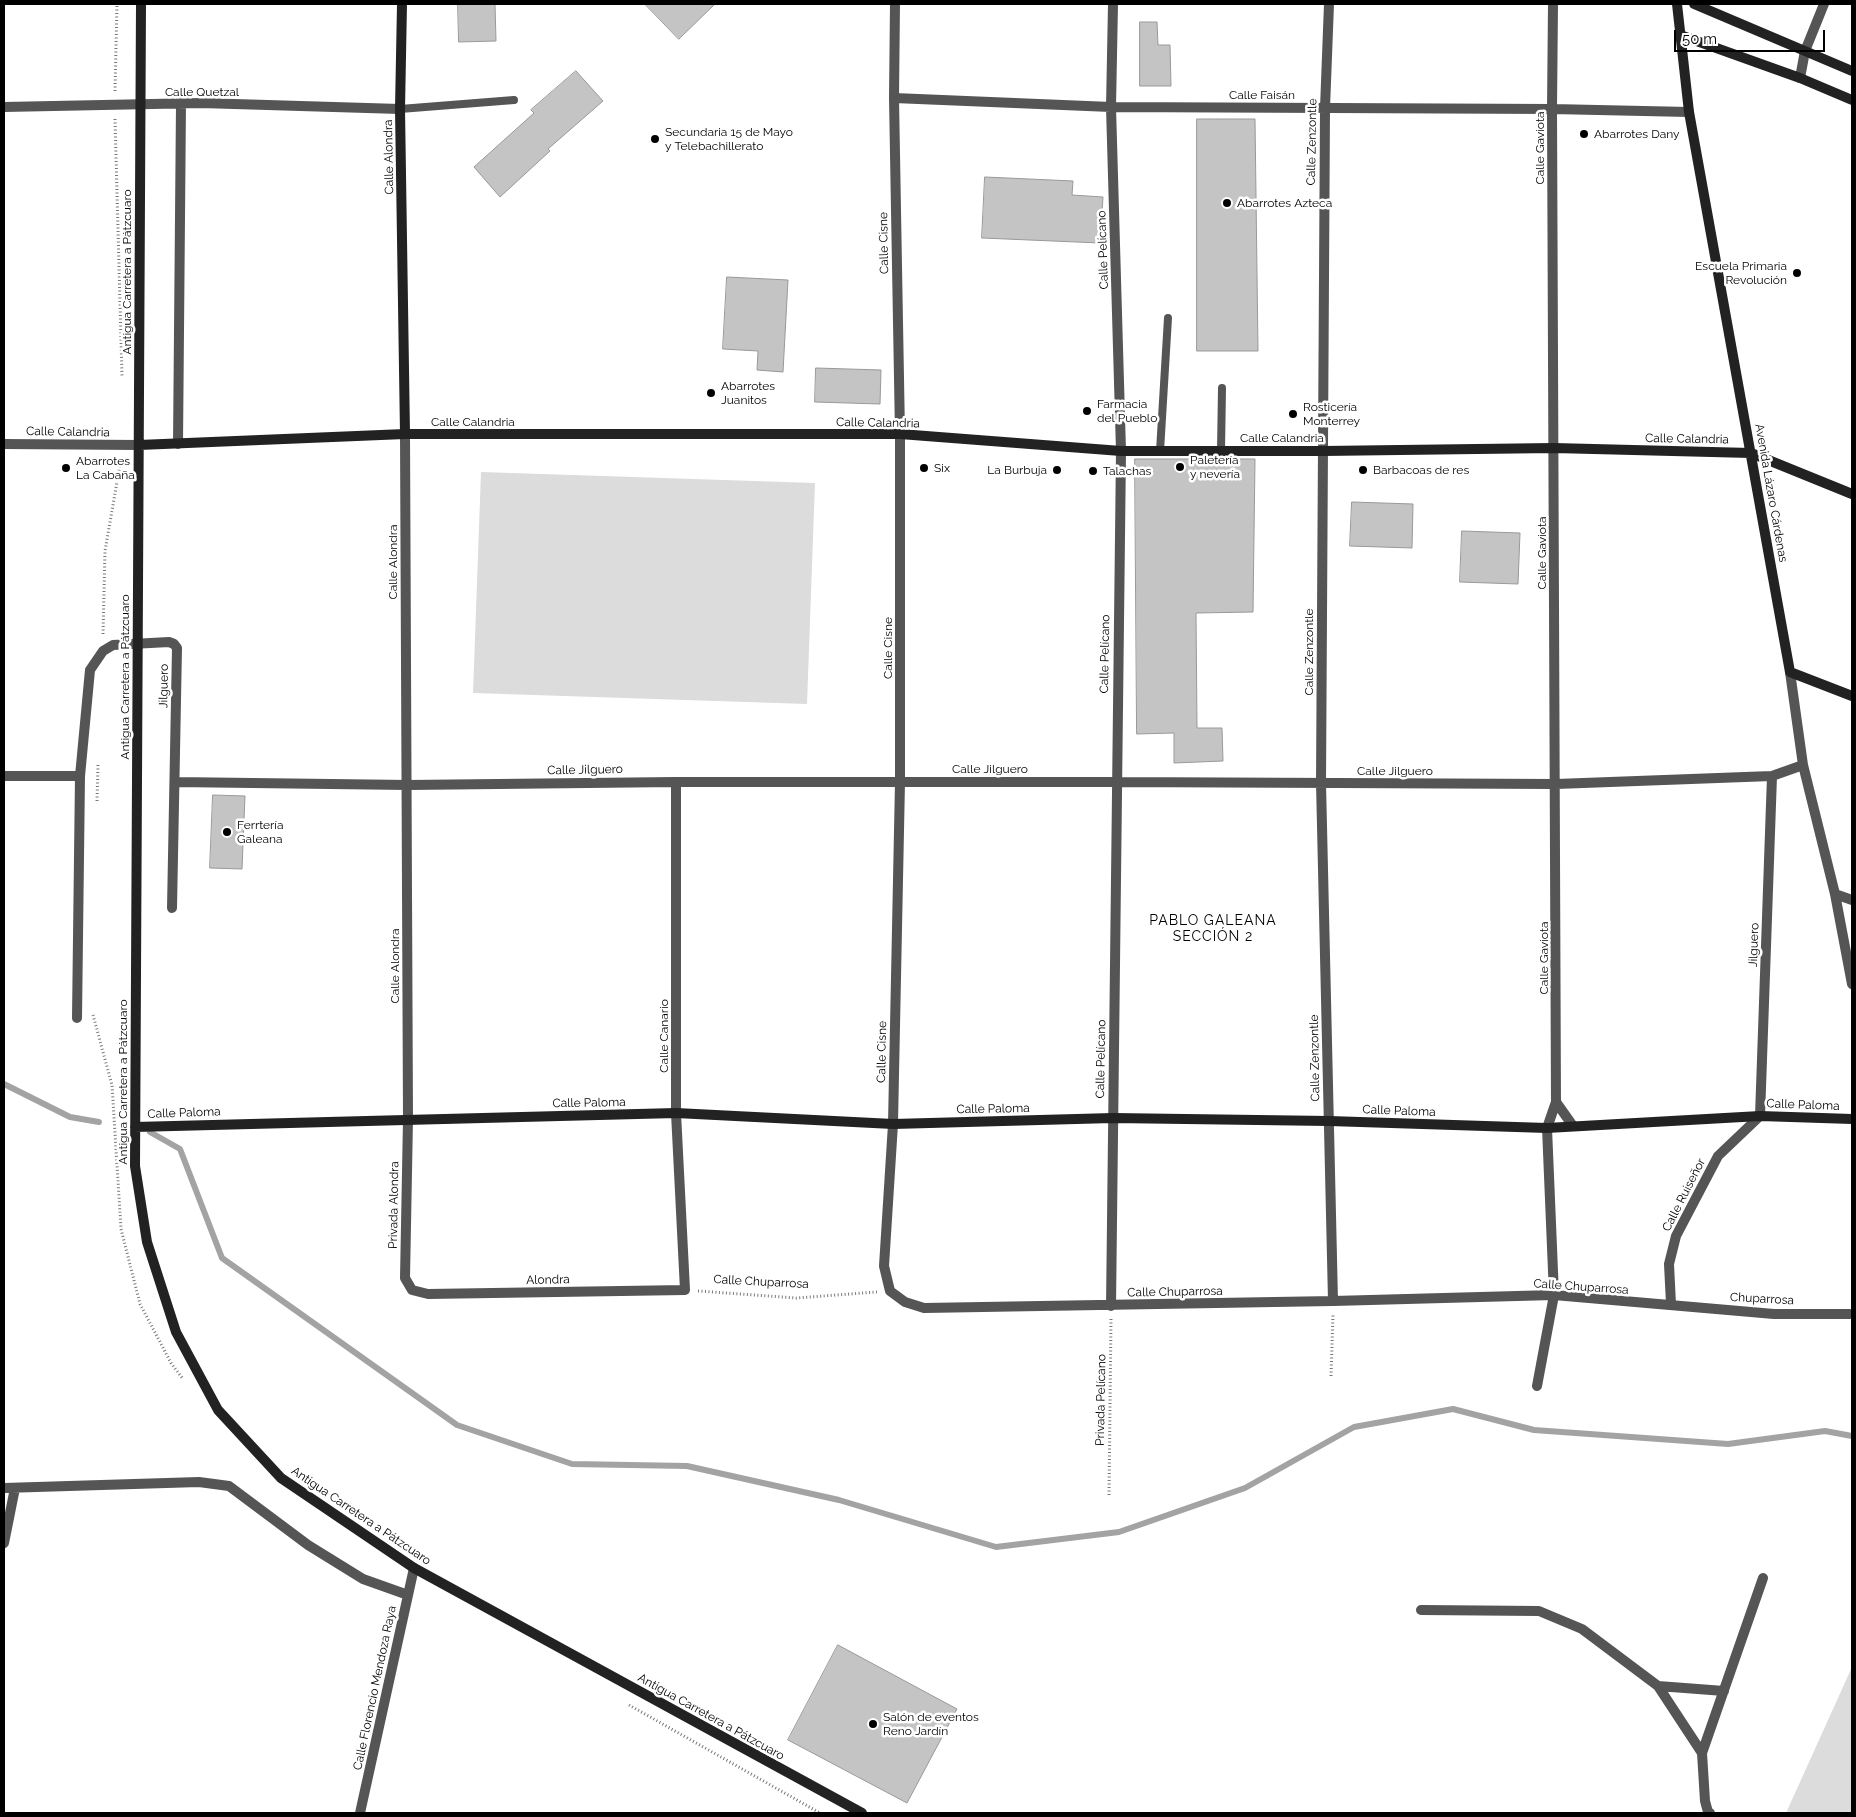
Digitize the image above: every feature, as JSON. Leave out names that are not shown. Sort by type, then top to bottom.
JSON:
[{"type":"street","name":"Antigua Carretera a Pátzcuaro","points":[[141,4],[135,1166],[147,1242],[176,1332],[218,1410],[281,1478],[414,1568],[862,1813]]},
{"type":"street","name":"Calle Alondra","points":[[402,4],[400,109],[408,785],[408,1119]]},
{"type":"street","name":"Calle Cisne","points":[[890,1290],[884,1266],[893,1124],[900,782],[900,434],[894,98],[895,4]]},
{"type":"street","name":"Calle Pelícano","points":[[1111,1306],[1121,451],[1111,107],[1113,4]]},
{"type":"street","name":"Calle Zenzontle","points":[[1329,4],[1325,108],[1321,783],[1333,1301]]},
{"type":"street","name":"Calle Gaviota","points":[[1537,1386],[1554,1295],[1547,1128],[1556,1102],[1553,4]]},
{"type":"street","name":"Avenida Lázaro Cárdenas","points":[[1677,4],[1689,112],[1790,672],[1803,765],[1835,894],[1852,984]]},
{"type":"street","points":[[1694,4],[1852,71]]},
{"type":"street","points":[[1800,78],[1805,51],[1824,4]]},
{"type":"street","points":[[1680,35],[1800,78],[1852,100]]},
{"type":"street","name":"Calle Faisán","points":[[894,98],[1111,107],[1552,109],[1689,112]]},
{"type":"street","name":"Calle Quetzal","points":[[4,107],[115,106],[181,103],[400,109]]},
{"type":"street","points":[[178,444],[181,103]]},
{"type":"street","name":"Calle Calandria","points":[[4,444],[139,445],[405,434],[900,434],[1121,451],[1554,448],[1751,453]]},
{"type":"street","points":[[1751,453],[1852,494]]},
{"type":"street","name":"Jilguero","points":[[103,651],[113,645],[169,642],[177,648],[175,782]]},
{"type":"street","points":[[77,1018],[80,776],[90,670],[103,651]]},
{"type":"street","points":[[1790,672],[1852,696]]},
{"type":"street","name":"Calle Jilguero","points":[[175,782],[408,785],[676,782],[1556,784],[1772,776],[1803,765]]},
{"type":"street","points":[[4,776],[80,776]]},
{"type":"street","name":"Jilguero","points":[[1760,1116],[1772,776]]},
{"type":"street","points":[[172,908],[175,782]]},
{"type":"street","name":"Calle Canario","points":[[676,782],[676,1113],[684,1290]]},
{"type":"street","points":[[1835,894],[1852,900]]},
{"type":"street","points":[[1556,1102],[1573,1126]]},
{"type":"street","name":"Calle Paloma","points":[[134,1127],[676,1113],[893,1124],[1113,1118],[1329,1121],[1547,1128],[1760,1116],[1852,1119]]},
{"type":"street","name":"Calle Ruiseñor","points":[[1671,1304],[1669,1264],[1676,1236],[1718,1156],[1760,1116]]},
{"type":"street","name":"Privada Alondra","points":[[408,1119],[405,1278],[412,1290]]},
{"type":"street","name":"Alondra","points":[[412,1290],[428,1294],[684,1290]]},
{"type":"street","name":"Calle Chuparrosa","points":[[890,1290],[906,1302],[924,1308],[1111,1306],[1554,1295],[1671,1304]]},
{"type":"street","name":"Chuparrosa","points":[[1671,1304],[1774,1314],[1852,1314]]},
{"type":"street","points":[[4,1488],[199,1482],[229,1486],[308,1545],[364,1579],[408,1595]]},
{"type":"street","points":[[4,1543],[15,1488]]},
{"type":"street","name":"Calle Florencio Mendoza Raya","points":[[360,1813],[414,1568]]},
{"type":"street","points":[[1710,1813],[1705,1801],[1702,1753],[1763,1578]]},
{"type":"street","points":[[1421,1610],[1539,1610],[1582,1629],[1658,1686],[1702,1753]]},
{"type":"street","points":[[1658,1686],[1724,1691]]},
{"type":"lane","points":[[400,109],[514,100]]},
{"type":"lane","points":[[1160,450],[1168,318]]},
{"type":"lane","points":[[1221,451],[1222,388]]},
{"type":"path","points":[[117,4],[115,106],[122,385]]},
{"type":"path","points":[[103,651],[105,551],[124,445]]},
{"type":"path","points":[[96,808],[98,760]]},
{"type":"path","points":[[92,1010],[112,1085],[121,1229],[140,1304],[171,1363],[188,1386]]},
{"type":"path","name":"Calle Chuparrosa","points":[[684,1290],[796,1298],[890,1290]]},
{"type":"path","points":[[1331,1376],[1333,1301]]},
{"type":"path","name":"Privada Pelícano","points":[[1109,1496],[1111,1306]]},
{"type":"path","points":[[623,1702],[820,1813]]},
{"type":"shaded area","points":[[481,472],[815,483],[807,704],[473,693]]},
{"type":"shaded area","points":[[1852,1667],[1852,1813],[1786,1813]]},
{"type":"building","points":[[458,4],[495,4],[496,41],[459,42]]},
{"type":"building","points":[[645,4],[715,4],[679,39]]},
{"type":"building","points":[[1140,22],[1157,22],[1158,45],[1170,45],[1171,86],[1140,86]]},
{"type":"building","points":[[576,71],[603,101],[548,149],[550,151],[500,197],[474,167],[534,113],[531,110]]},
{"type":"building","name":"Abarrotes Azteca","points":[[1197,119],[1255,119],[1258,351],[1197,351]]},
{"type":"building","points":[[985,177],[1073,181],[1072,195],[1103,197],[1100,243],[982,238]]},
{"type":"building","points":[[727,277],[788,280],[783,372],[757,370],[758,351],[723,349]]},
{"type":"building","points":[[816,368],[881,370],[880,404],[815,402]]},
{"type":"building","points":[[1135,459],[1255,459],[1253,612],[1196,613],[1197,728],[1222,728],[1223,761],[1174,763],[1174,733],[1137,734]]},
{"type":"building","points":[[1352,502],[1413,504],[1412,548],[1350,546]]},
{"type":"building","points":[[1462,531],[1520,533],[1518,584],[1460,582]]},
{"type":"building","name":"Ferrtería Galeana","points":[[213,795],[245,796],[242,869],[210,868]]},
{"type":"building","name":"Salón de eventos Reno Jardín","points":[[838,1645],[957,1709],[907,1803],[788,1740]]},
{"type":"waterway","points":[[4,1084],[70,1117],[99,1122]]},
{"type":"waterway","points":[[150,1132],[180,1149],[222,1258],[457,1425],[572,1464],[687,1466],[839,1500],[996,1547],[1119,1532],[1245,1488],[1354,1427],[1453,1409],[1534,1430],[1728,1444],[1825,1431],[1852,1436]]},
{"type":"place","name":"Abarrotes Dany","points":[[1584,134]]},
{"type":"place","name":"Secundaria 15 de Mayo y Telebachillerato","points":[[655,139]]},
{"type":"place","name":"Abarrotes Azteca","points":[[1227,203]]},
{"type":"place","name":"Escuela Primaria Revolución","points":[[1797,273]]},
{"type":"place","name":"Abarrotes Juanitos","points":[[711,393]]},
{"type":"place","name":"Farmacia del Pueblo","points":[[1087,411]]},
{"type":"place","name":"Rosticería Monterrey","points":[[1293,414]]},
{"type":"place","name":"Paletería y nevería","points":[[1180,467]]},
{"type":"place","name":"Abarrotes La Cabaña","points":[[66,468]]},
{"type":"place","name":"Six","points":[[924,468]]},
{"type":"place","name":"La Burbuja","points":[[1057,470]]},
{"type":"place","name":"Barbacoas de res","points":[[1363,470]]},
{"type":"place","name":"Talachas","points":[[1093,471]]},
{"type":"place","name":"Ferrtería Galeana","points":[[227,832]]},
{"type":"place","name":"Salón de eventos Reno Jardín","points":[[873,1724]]},
{"type":"district","name":"PABLO GALEANA SECCIÓN 2","points":[[1213,930]]}]
